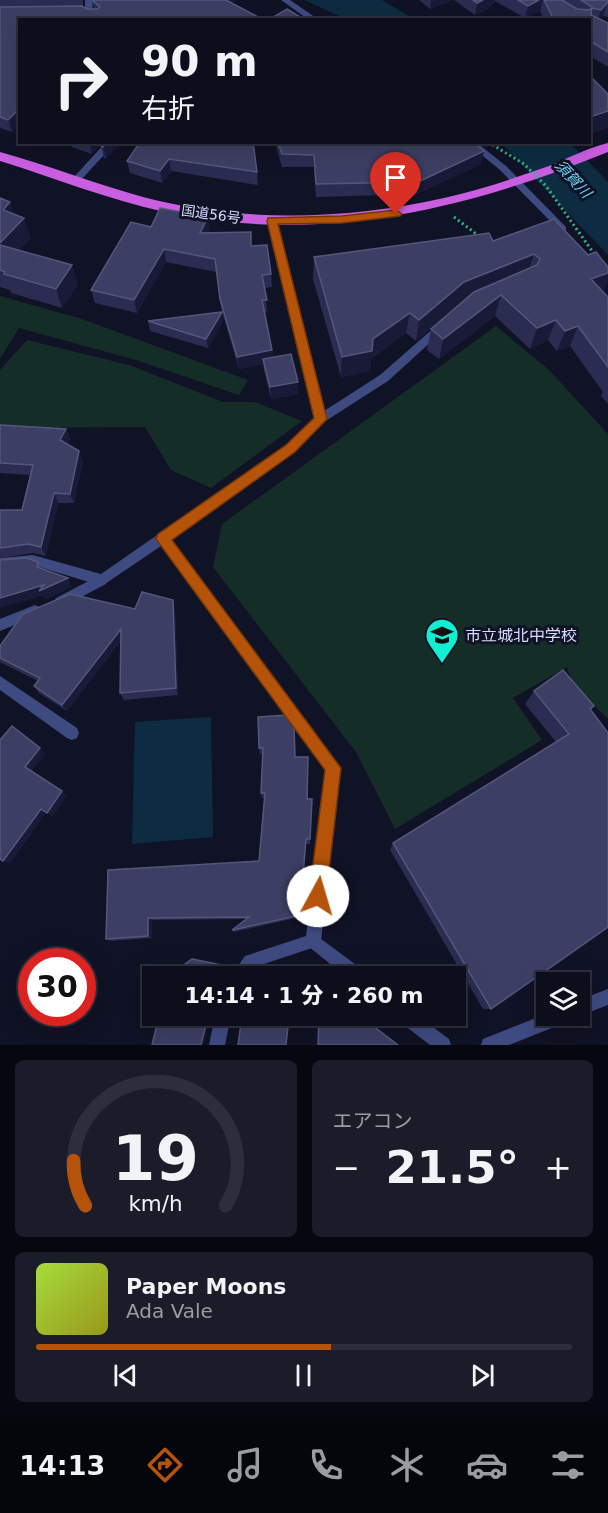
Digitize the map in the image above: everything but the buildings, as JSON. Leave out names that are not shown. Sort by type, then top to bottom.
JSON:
[{"type":"highway","name":"国道56号","points":[[0,156],[166,207],[217,216],[272,221],[342,219],[396,214],[440,206],[518,183],[602,150]]},
{"type":"street","points":[[89,0],[84,15],[91,18]]},
{"type":"street","points":[[285,0],[312,18]]},
{"type":"street","points":[[287,13],[296,7]]},
{"type":"street","points":[[76,180],[110,144]]},
{"type":"street","points":[[472,144],[518,183],[573,241]]},
{"type":"street","points":[[272,221],[320,419]]},
{"type":"street","points":[[0,625],[59,602],[102,579],[163,539],[291,448],[320,419],[384,378],[446,323]]},
{"type":"street","points":[[163,539],[333,768],[312,941]]},
{"type":"street","points":[[0,563],[33,560],[102,579]]},
{"type":"street","points":[[0,682],[72,733]]},
{"type":"street","points":[[246,966],[250,961],[312,941]]},
{"type":"street","points":[[312,941],[344,966]]},
{"type":"street","points":[[590,1004],[608,997]]},
{"type":"street","points":[[217,1045],[222,1026]]},
{"type":"street","points":[[419,1026],[443,1045]]},
{"type":"street","points":[[489,1045],[536,1026]]},
{"type":"path","points":[[491,144],[524,164],[546,186],[595,256],[595,262]]},
{"type":"green space","points":[[0,296],[82,319],[248,380],[239,395],[136,360],[19,328],[0,359]]},
{"type":"green space","name":"市立城北中学校","points":[[496,326],[549,370],[608,434],[608,719],[573,684],[567,667],[513,698],[542,740],[395,829],[356,752],[213,567],[222,524]]},
{"type":"green space","points":[[27,340],[129,365],[223,402],[255,402],[302,421],[211,488],[171,470],[145,427],[0,428],[0,370]]},
{"type":"water","points":[[304,0],[382,0],[412,18],[344,18]]},
{"type":"water","name":"須賀川","points":[[502,144],[571,144],[608,182],[608,255]]},
{"type":"water","points":[[211,717],[213,837],[132,844],[135,722]]},
{"type":"place","name":"市立城北中学校","points":[[442,664]]},
{"type":"route","points":[[318,896],[333,768],[163,539],[291,448],[320,419],[272,221],[342,219],[396,214]]}]
